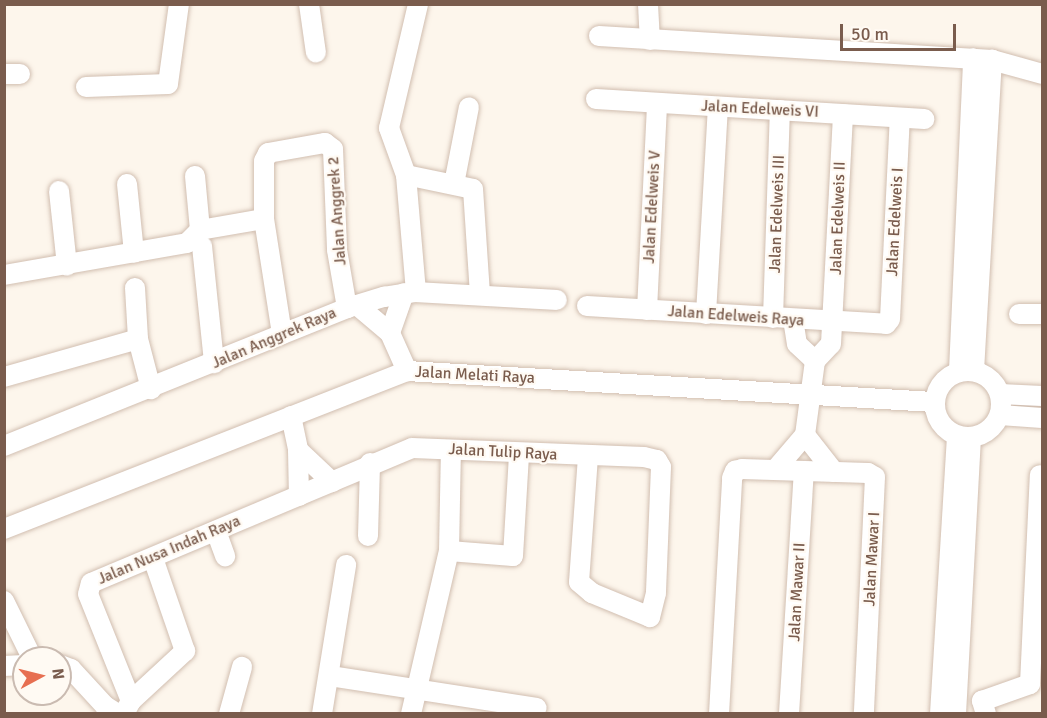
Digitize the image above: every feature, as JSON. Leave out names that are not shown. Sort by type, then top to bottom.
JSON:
[{"type":"street","points":[[86,87],[168,84],[179,4]]},
{"type":"street","points":[[309,4],[316,53]]},
{"type":"street","points":[[390,333],[410,292],[406,175],[389,128],[418,4]]},
{"type":"street","points":[[648,4],[650,40]]},
{"type":"street","points":[[599,36],[983,59],[1042,74]]},
{"type":"street","points":[[967,371],[983,59]]},
{"type":"street","name":"Jalan Edelweis VI","points":[[596,99],[924,119]]},
{"type":"street","name":"Jalan Edelweis V","points":[[647,310],[657,103]]},
{"type":"street","points":[[454,184],[469,107]]},
{"type":"street","points":[[706,314],[718,107]]},
{"type":"street","name":"Jalan Edelweis III","points":[[773,318],[780,110]]},
{"type":"street","name":"Jalan Edelweis II","points":[[815,361],[830,346],[834,322],[843,114]]},
{"type":"street","name":"Jalan Edelweis I","points":[[886,324],[890,319],[900,118]]},
{"type":"street","name":"Jalan Anggrek 2","points":[[282,334],[264,219],[265,156],[278,150],[325,143],[331,146],[337,250],[352,306]]},
{"type":"street","points":[[406,175],[470,186],[475,193],[480,294]]},
{"type":"street","points":[[195,176],[214,363]]},
{"type":"street","points":[[126,184],[134,253]]},
{"type":"street","points":[[59,191],[68,266]]},
{"type":"street","points":[[4,275],[68,266],[187,243],[264,219]]},
{"type":"street","points":[[135,288],[138,339],[151,389]]},
{"type":"street","name":"Jalan Anggrek Raya","points":[[4,446],[151,389],[352,306],[410,292],[480,294],[557,300]]},
{"type":"street","points":[[352,306],[390,333],[407,371]]},
{"type":"street","name":"Jalan Edelweis Raya","points":[[587,306],[886,324]]},
{"type":"street","points":[[1019,314],[1042,314]]},
{"type":"street","points":[[775,470],[805,435],[815,361],[796,345],[793,319]]},
{"type":"street","points":[[4,377],[138,339]]},
{"type":"street","name":"Jalan Melati Raya","points":[[6,528],[407,371],[934,402]]},
{"type":"street","points":[[967,371],[990,379],[1000,394],[1000,415],[993,426],[964,437],[945,428],[934,402],[942,383],[967,371]]},
{"type":"street","points":[[1000,394],[1042,396]]},
{"type":"street","points":[[1000,415],[1042,418]]},
{"type":"street","points":[[291,416],[298,450],[299,496]]},
{"type":"street","points":[[805,435],[834,472]]},
{"type":"street","points":[[964,437],[951,711],[984,707],[1036,685],[1040,475]]},
{"type":"street","name":"Jalan Tulip Raya","points":[[339,478],[370,463],[412,448],[519,455],[588,456],[653,458],[661,467],[656,593],[653,614],[645,617],[592,592],[577,577],[588,456]]},
{"type":"street","points":[[298,450],[339,478]]},
{"type":"street","points":[[411,714],[449,551],[451,450]]},
{"type":"street","points":[[449,551],[513,556],[519,455]]},
{"type":"street","points":[[368,536],[370,463]]},
{"type":"street","name":"Jalan Mawar I","points":[[719,714],[732,478],[739,469],[871,474],[876,481],[864,714]]},
{"type":"street","name":"Jalan Mawar II","points":[[789,714],[804,471]]},
{"type":"street","name":"Jalan Nusa Indah Raya","points":[[124,709],[88,588],[91,583],[339,478]]},
{"type":"street","points":[[216,531],[225,556]]},
{"type":"street","points":[[72,670],[105,706],[124,709],[184,652],[184,642],[153,558]]},
{"type":"street","points":[[322,714],[330,676],[346,565]]},
{"type":"street","points":[[4,601],[26,646]]},
{"type":"street","points":[[229,714],[243,667]]},
{"type":"street","points":[[330,676],[537,708]]}]
